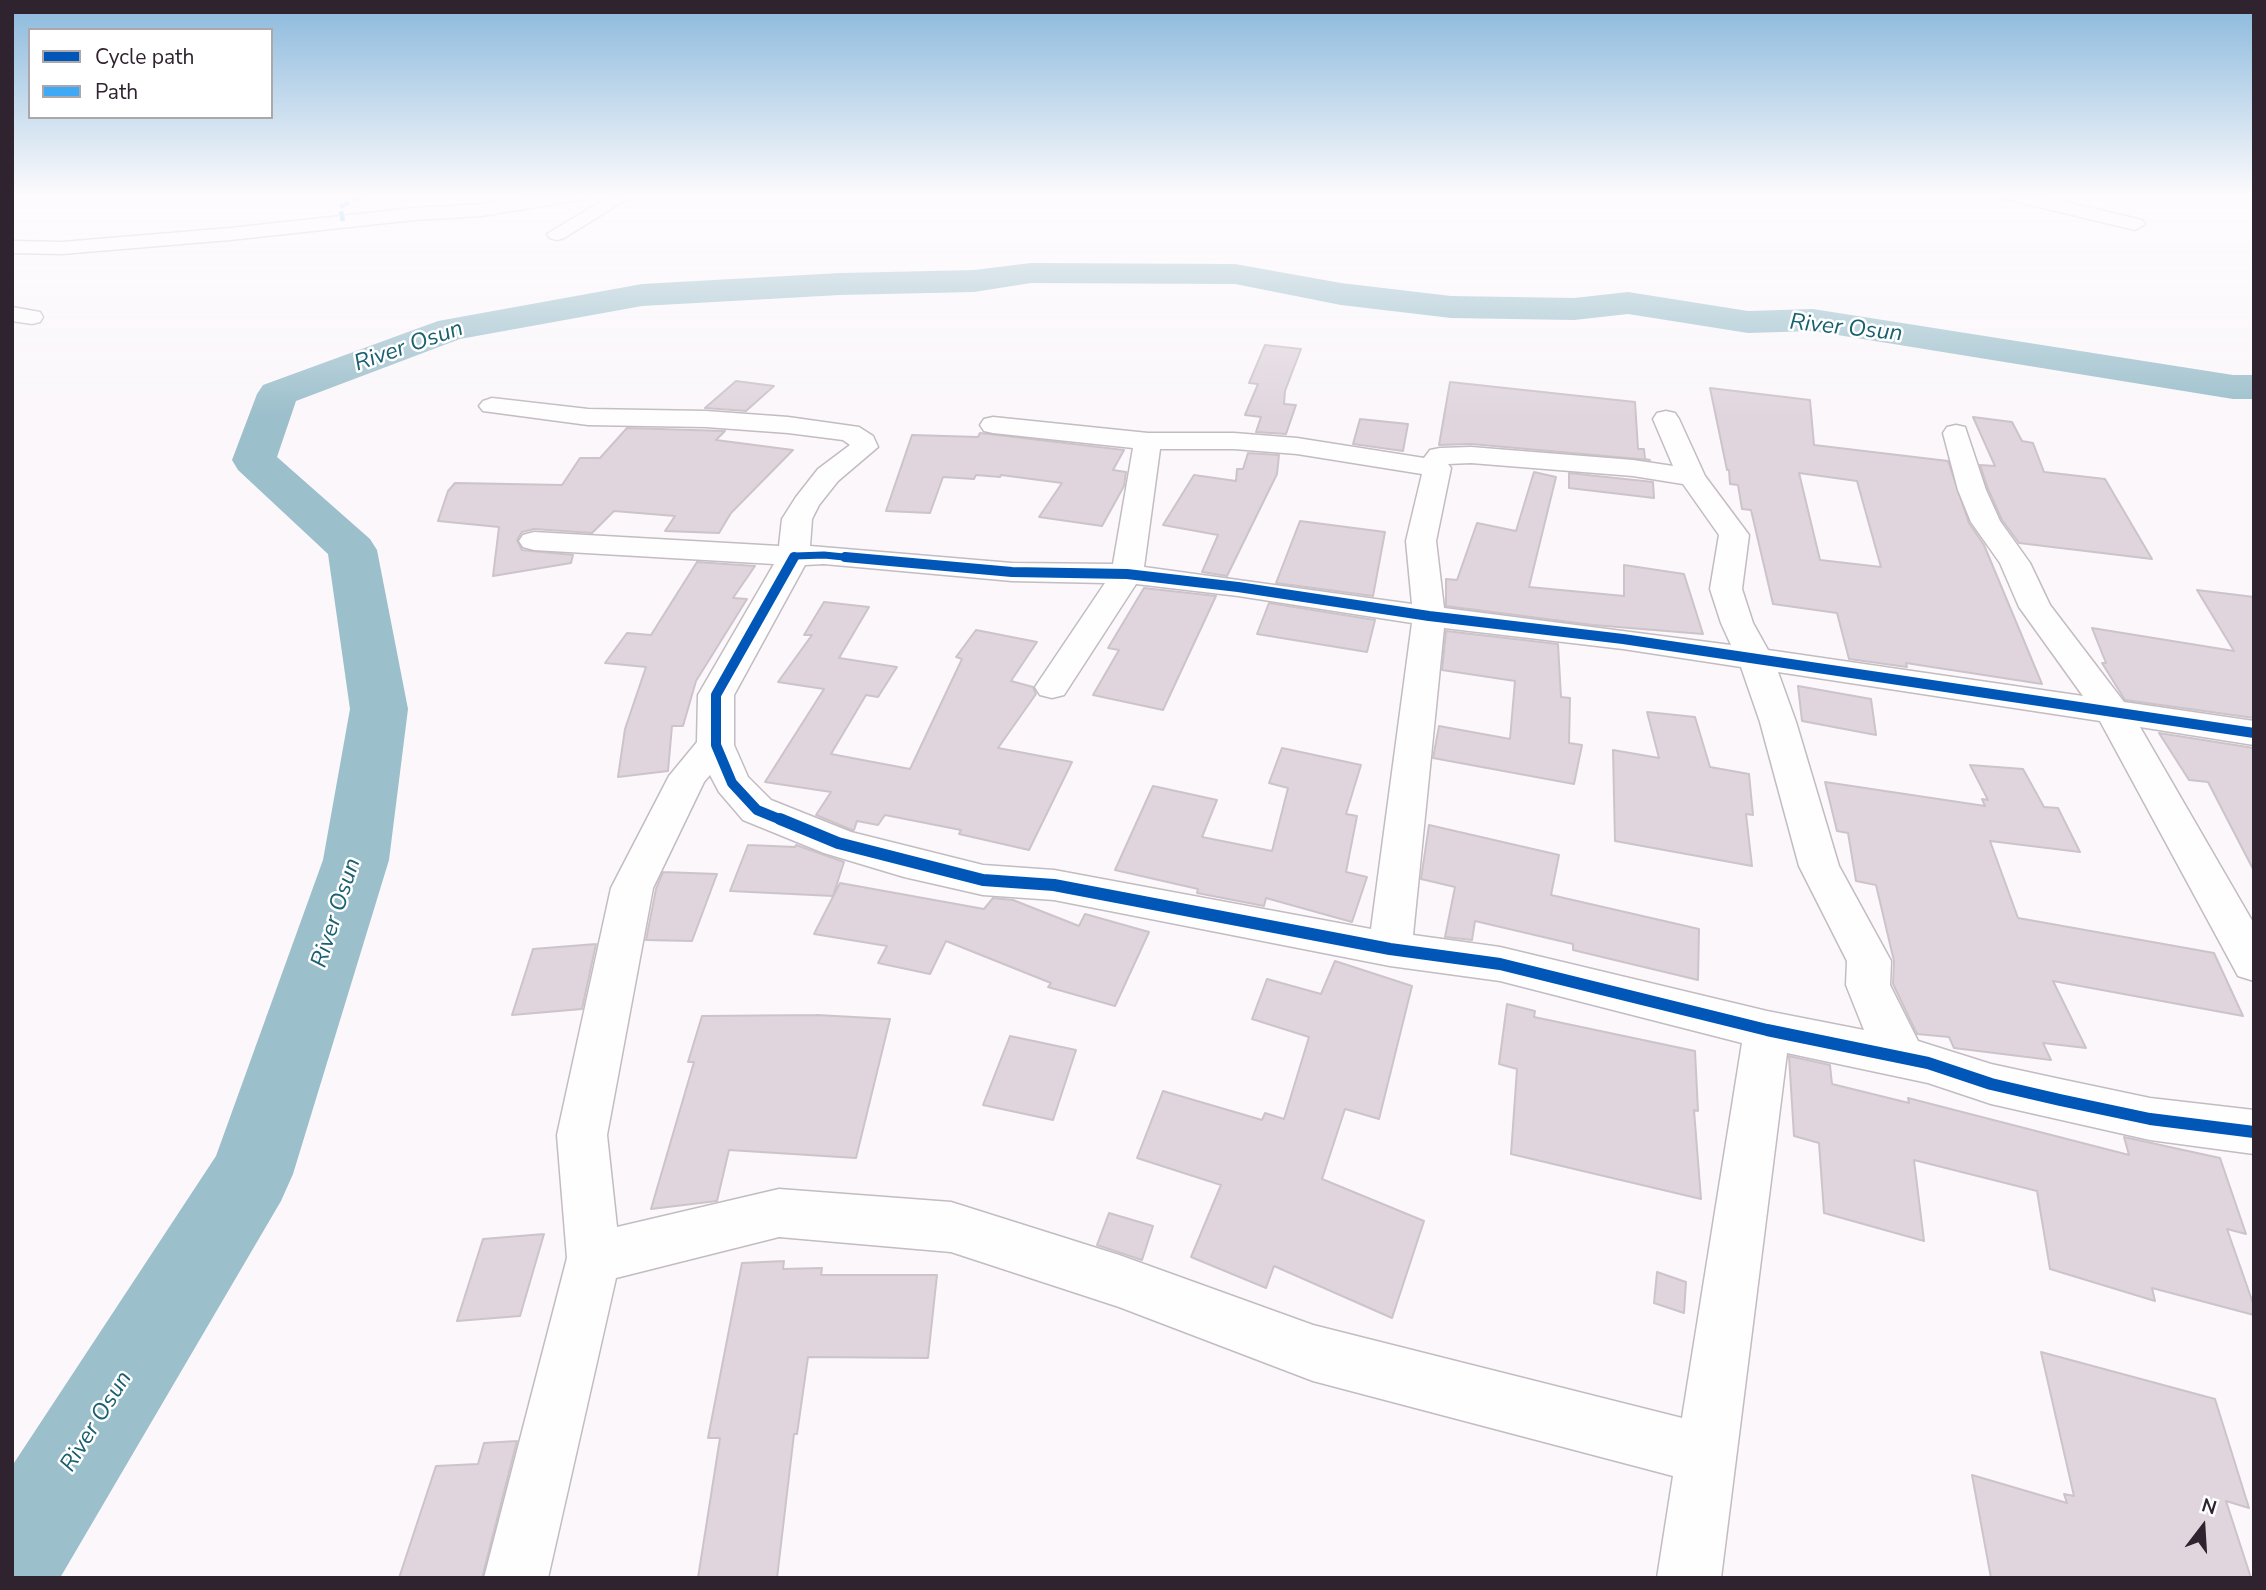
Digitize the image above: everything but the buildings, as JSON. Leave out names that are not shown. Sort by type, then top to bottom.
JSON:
[{"type":"street","points":[[492,406],[588,417],[706,419],[788,425],[850,433],[860,438],[865,447],[828,475],[797,519],[794,534],[795,556],[716,695],[716,745],[732,783],[757,810],[838,843],[983,880],[1054,885],[1390,948],[1500,964],[1767,1030],[1903,1058],[2060,1100],[2252,1140]]},
{"type":"street","points":[[1667,419],[1692,477],[1734,535],[1726,589],[1737,624],[1756,660],[1778,722],[1819,866],[1869,961],[1868,985],[1884,1024],[1903,1058]]},
{"type":"street","points":[[993,425],[1149,441],[1234,441],[1297,446],[1437,468]]},
{"type":"street","points":[[1956,433],[1972,490],[1986,522],[2015,563],[2035,607],[2114,714],[2254,964]]},
{"type":"street","points":[[1052,687],[1127,574],[1149,441]]},
{"type":"street","points":[[1390,948],[1429,616],[1422,541],[1437,468],[1434,463],[1440,456],[1453,454],[1622,467],[1692,477]]},
{"type":"street","points":[[534,541],[795,556],[824,555],[1012,572],[1127,574],[1238,587],[1429,616],[1623,639],[2254,733]]},
{"type":"street","points":[[516,1578],[594,1258],[582,1135],[632,888],[688,776],[716,745]]},
{"type":"street","points":[[1689,1578],[1767,1030]]},
{"type":"street","points":[[594,1258],[779,1213],[951,1227],[1119,1281],[1313,1353],[1707,1455]]},
{"type":"waterway","name":"River Osun","points":[[12,1559],[251,1174],[356,860],[379,709],[352,550],[254,460],[278,394],[451,329],[642,295],[840,284],[974,281],[1031,273],[1235,274],[1341,294],[1451,307],[1574,309],[1628,303],[1748,322],[1813,320],[2233,387],[2254,387]]},
{"type":"cycle path","points":[[2254,733],[1623,639],[1429,616],[1238,587],[1127,574],[1012,572],[824,555],[795,556],[777,584],[716,695],[715,731],[716,745],[732,783],[757,810],[838,843],[904,862],[983,880],[1054,885],[1390,949],[1500,964],[1767,1030],[1928,1063],[1991,1084],[2060,1100],[2150,1119],[2254,1132]]}]
